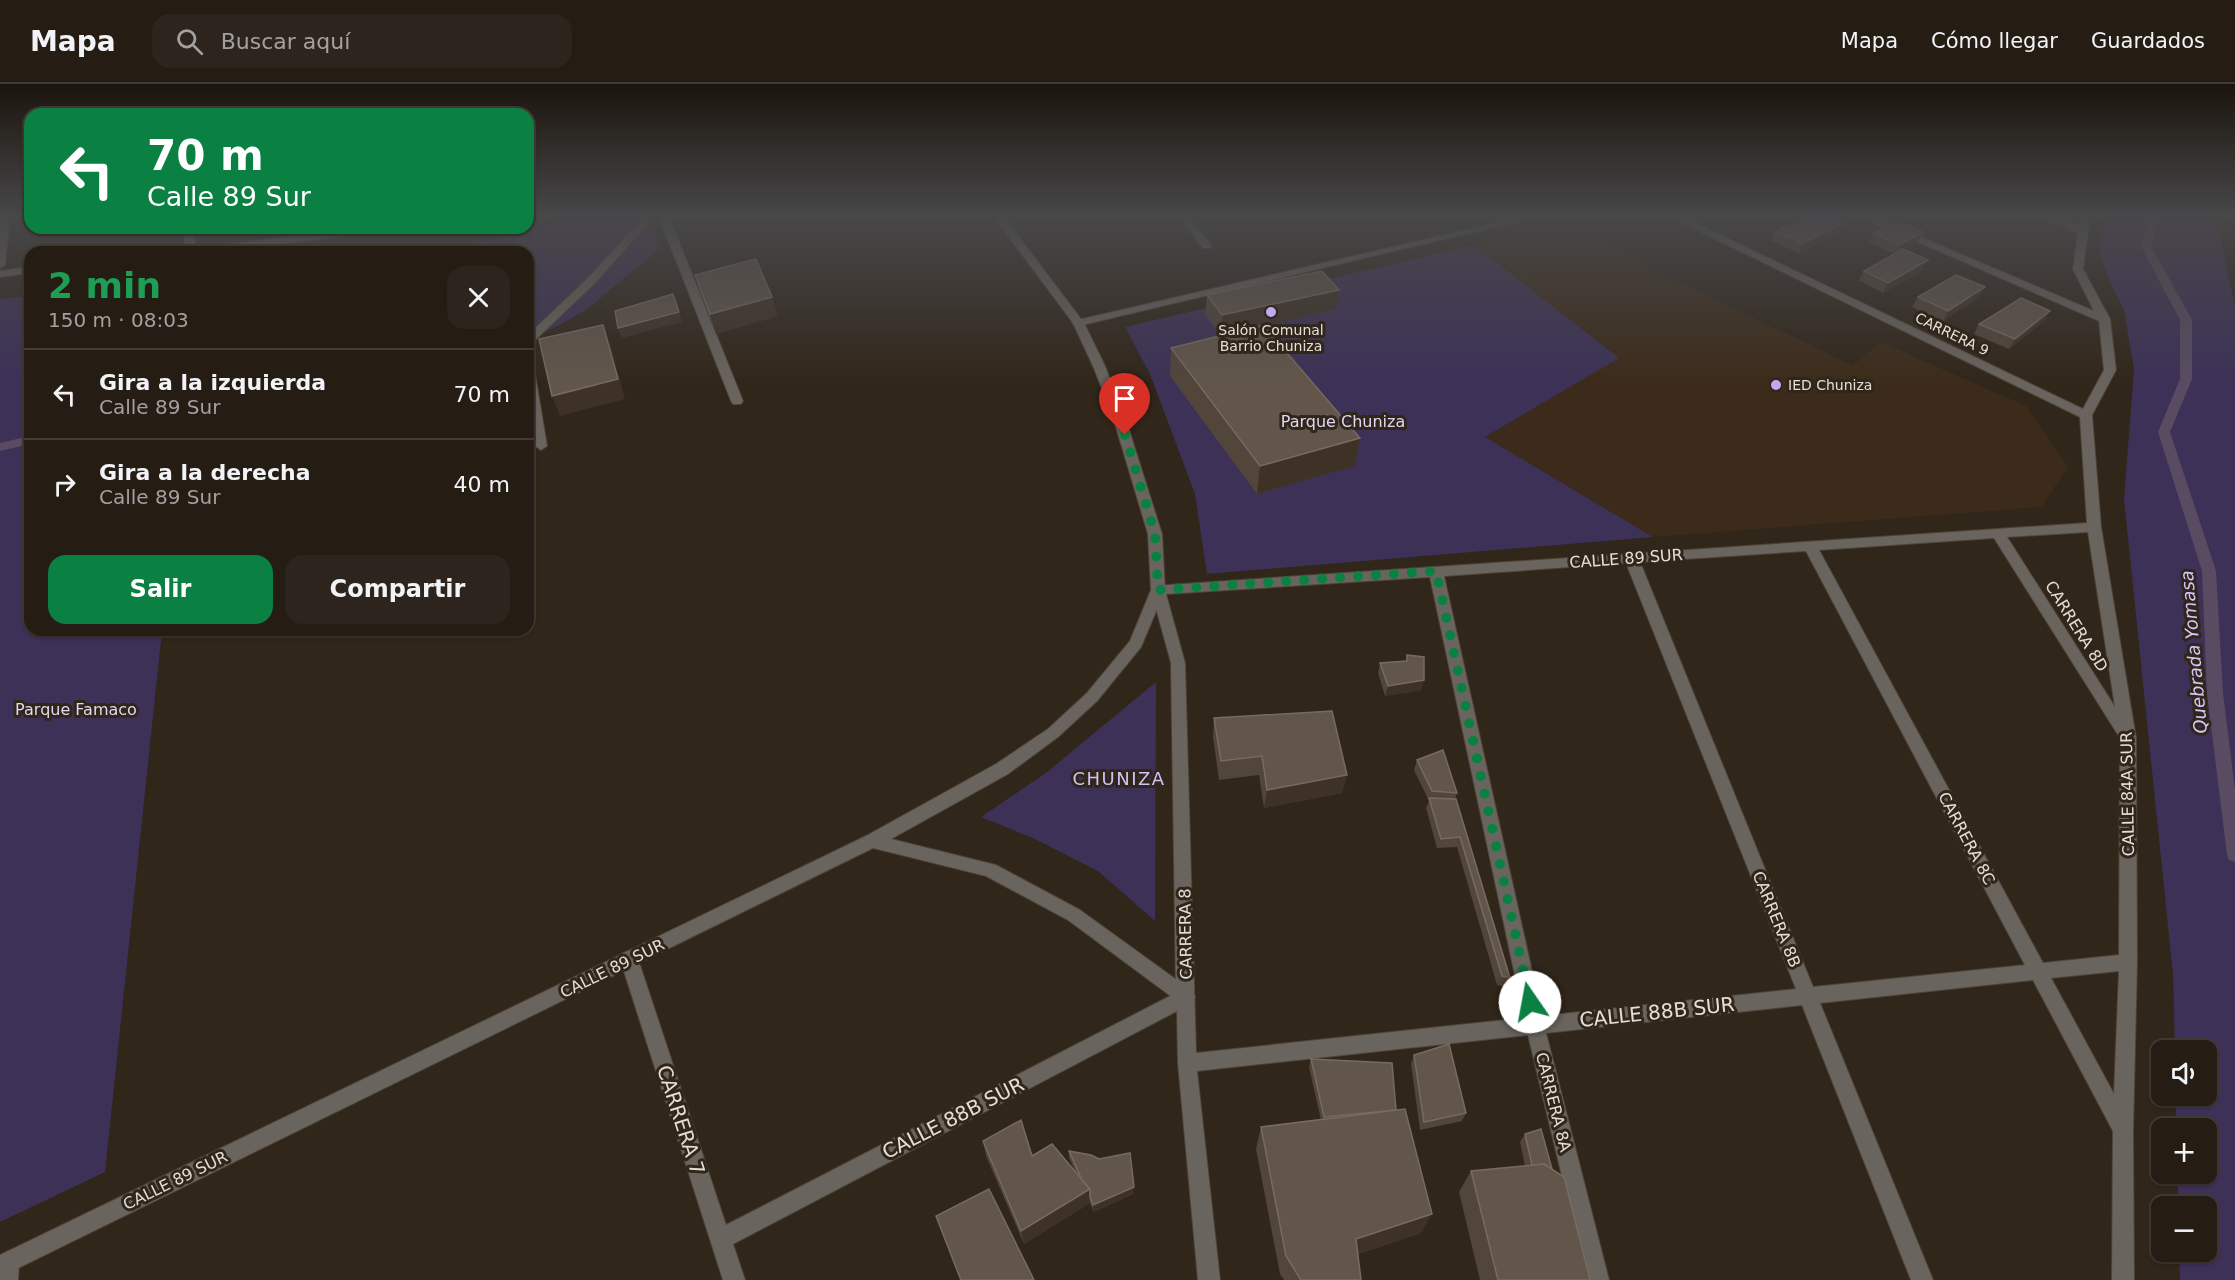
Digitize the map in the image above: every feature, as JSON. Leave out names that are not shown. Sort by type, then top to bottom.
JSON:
[{"type":"street","points":[[534,336],[565,309],[600,273]]},
{"type":"street","points":[[686,273],[737,401]]},
{"type":"street","points":[[1041,273],[1078,323],[1293,273]]},
{"type":"street","name":"CARRERA 9","points":[[1791,273],[2086,415]]},
{"type":"street","points":[[1996,273],[2104,319]]},
{"type":"street","points":[[2080,273],[2104,319],[2110,370],[2086,415]]},
{"type":"street","name":"CALLE 89 SUR","points":[[5,1269],[872,841],[1002,769],[1053,734],[1092,697],[1136,643],[1158,590],[1155,534],[1118,414],[1099,366],[1078,323]]},
{"type":"street","points":[[534,404],[541,446]]},
{"type":"street","name":"CALLE 84A SUR","points":[[2086,415],[2094,527],[2128,738],[2128,962],[2123,1131],[2123,1280]]},
{"type":"street","name":"CALLE 89 SUR","points":[[1158,590],[2094,527]]},
{"type":"street","name":"CARRERA 8D","points":[[1997,533],[2128,738]]},
{"type":"street","name":"CARRERA 8C","points":[[1810,546],[2123,1131]]},
{"type":"street","name":"CARRERA 8B","points":[[1631,558],[1922,1280]]},
{"type":"street","name":"CARRERA 8A","points":[[1436,571],[1535,1025],[1598,1280]]},
{"type":"street","name":"CARRERA 8","points":[[1158,590],[1178,663],[1187,1063],[1209,1280]]},
{"type":"street","points":[[872,841],[990,870],[1074,915],[1186,997]]},
{"type":"street","name":"CARRERA 7","points":[[629,959],[734,1280]]},
{"type":"street","name":"CALLE 88B SUR","points":[[1187,1063],[2128,962]]},
{"type":"street","name":"CALLE 88B SUR","points":[[720,1239],[1186,997]]},
{"type":"shaded area","name":"IED Chuniza","points":[[1509,273],[1659,273],[1853,365],[1881,342],[2026,406],[2068,467],[2041,507],[1653,537],[1485,437],[1618,358]]},
{"type":"green space","points":[[534,273],[630,273],[586,310],[534,339]]},
{"type":"green space","name":"Parque Chuniza","points":[[1356,273],[1510,273],[1619,358],[1485,437],[1653,537],[1207,574],[1195,494],[1150,374],[1125,327]]},
{"type":"green space","points":[[2107,273],[2228,273],[2235,307],[2235,1280],[2180,1280],[2179,1262],[2217,1262],[2217,1196],[2178,1196],[2178,1184],[2217,1184],[2217,1118],[2176,1118],[2176,1106],[2217,1106],[2217,1040],[2175,1040],[2173,974],[2124,499],[2134,369],[2124,310]]},
{"type":"green space","name":"Parque Famaco","points":[[24,297],[24,636],[161,636],[105,1172],[0,1222],[0,299]]},
{"type":"green space","points":[[1156,682],[1155,921],[1098,871],[1033,838],[981,817],[1046,773]]},
{"type":"building","points":[[703,273],[762,273],[772,297],[710,314],[695,275]]},
{"type":"building","points":[[1313,273],[1324,273],[1339,290],[1222,315],[1207,295]]},
{"type":"building","points":[[1868,273],[1906,273],[1888,283]]},
{"type":"building","points":[[1956,275],[1985,287],[1948,311],[1918,297]]},
{"type":"building","points":[[673,294],[679,312],[618,328],[615,311]]},
{"type":"building","points":[[2021,298],[2050,311],[2015,339],[1979,324]]},
{"type":"building","points":[[603,325],[618,379],[552,396],[539,339]]},
{"type":"building","points":[[1263,325],[1360,438],[1260,466],[1171,348]]},
{"type":"building","points":[[1407,655],[1424,657],[1424,680],[1388,686],[1380,663],[1407,661]]},
{"type":"building","points":[[1332,711],[1347,775],[1267,790],[1262,756],[1221,761],[1214,718]]},
{"type":"building","points":[[1443,750],[1457,793],[1432,791],[1417,760]]},
{"type":"building","points":[[1429,798],[1456,799],[1510,978],[1502,976],[1460,837],[1441,839]]},
{"type":"building","points":[[1449,1044],[1466,1113],[1424,1122],[1414,1055]]},
{"type":"building","points":[[1311,1059],[1392,1063],[1396,1110],[1324,1117]]},
{"type":"building","points":[[1405,1109],[1432,1214],[1356,1239],[1361,1280],[1301,1280],[1286,1256],[1261,1127]]},
{"type":"building","points":[[1021,1120],[1032,1156],[1052,1144],[1090,1189],[1021,1231],[983,1141]]},
{"type":"building","points":[[1541,1129],[1552,1169],[1544,1164],[1532,1165],[1525,1134]]},
{"type":"building","points":[[1069,1151],[1091,1155],[1099,1159],[1130,1153],[1134,1187],[1093,1205],[1090,1189],[1082,1180]]},
{"type":"building","points":[[1544,1164],[1564,1177],[1590,1280],[1498,1280],[1471,1171]]},
{"type":"building","points":[[989,1189],[1034,1280],[961,1280],[936,1216]]},
{"type":"waterway","name":"Quebrada Yomasa","points":[[2160,273],[2186,320],[2186,379],[2164,432],[2209,571],[2215,693],[2235,855]]},
{"type":"waterway","points":[[0,447],[24,441]]},
{"type":"place","name":"Salón Comunal Barrio Chuniza","points":[[1271,312]]},
{"type":"place","name":"IED Chuniza","points":[[1776,385]]},
{"type":"district","name":"CHUNIZA","points":[[1119,779]]},
{"type":"route","points":[[1125,435],[1155,534],[1158,590],[1436,571],[1530,1002]]}]
